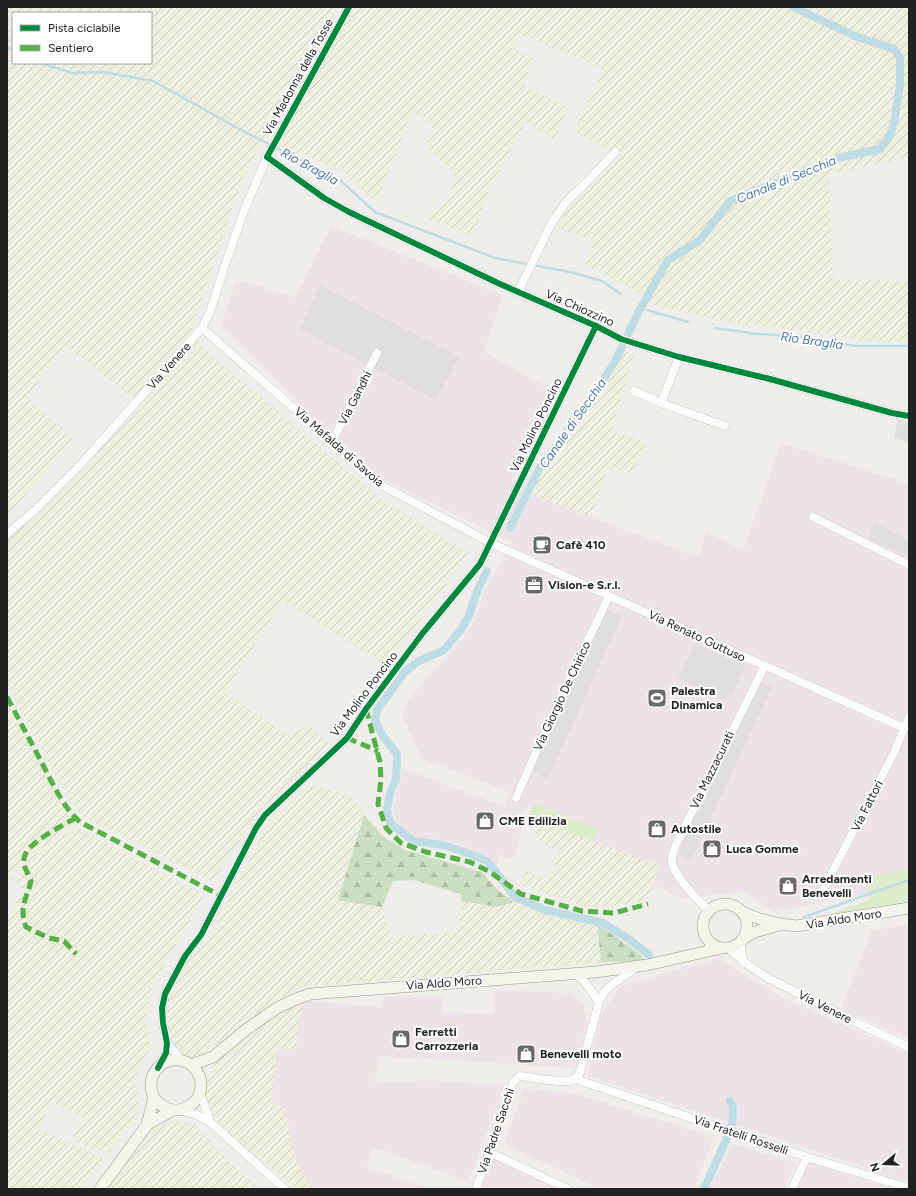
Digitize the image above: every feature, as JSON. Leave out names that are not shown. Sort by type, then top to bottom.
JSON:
[{"type":"main road","points":[[730,904],[743,912],[747,926],[742,940],[734,946],[725,948],[710,943],[705,937],[703,923],[705,916],[716,905],[730,904]]},
{"type":"main road","name":"Via Aldo Moro","points":[[743,912],[755,919],[780,925],[796,926],[909,908]]},
{"type":"main road","name":"Via Aldo Moro","points":[[742,940],[756,932],[780,925]]},
{"type":"main road","points":[[693,954],[700,947],[705,937]]},
{"type":"main road","name":"Via Aldo Moro","points":[[201,1089],[206,1071],[213,1057],[247,1029],[277,1008],[296,998],[310,994],[643,966],[725,948]]},
{"type":"main road","name":"Via Aldo Moro","points":[[186,1063],[213,1057]]},
{"type":"main road","points":[[100,1189],[152,1120],[193,1104],[201,1089],[200,1076],[186,1063],[169,1061],[158,1068],[151,1085],[154,1098],[147,1125]]},
{"type":"main road","points":[[154,1098],[161,1105],[178,1110]]},
{"type":"street","name":"Via Madonna della Tosse","points":[[268,154],[348,7]]},
{"type":"street","points":[[518,292],[550,224],[566,202],[615,152]]},
{"type":"street","name":"Via Chiozzino","points":[[268,154],[311,189],[349,212],[518,292],[596,326],[620,339],[679,357],[770,378],[892,413],[909,416]]},
{"type":"street","name":"Via Venere","points":[[7,534],[34,511],[81,464],[202,328],[210,312],[224,265],[244,211],[268,154]]},
{"type":"street","name":"Via Molino Poncino","points":[[158,1068],[166,1053],[167,1043],[162,1008],[165,994],[185,956],[200,935],[256,828],[265,815],[347,738],[366,709],[422,634],[480,564],[596,326]]},
{"type":"street","name":"Via Mafalda di Savoia","points":[[202,328],[384,486],[491,543]]},
{"type":"street","name":"Via Gandhi","points":[[332,442],[377,353]]},
{"type":"street","points":[[661,403],[679,357]]},
{"type":"street","points":[[634,391],[661,403],[725,426]]},
{"type":"street","points":[[813,517],[909,564]]},
{"type":"street","name":"Via Renato Guttuso","points":[[491,543],[764,667],[904,728]]},
{"type":"street","name":"Via Giorgio De Chirico","points":[[516,798],[548,725],[609,596]]},
{"type":"street","name":"Via Mazzacurati","points":[[710,910],[700,902],[673,870],[671,861],[682,832],[764,667]]},
{"type":"street","name":"Via Fattori","points":[[822,892],[894,753],[909,718]]},
{"type":"street","points":[[742,940],[741,954],[744,962]]},
{"type":"street","name":"Via Venere","points":[[725,948],[768,978],[859,1024],[909,1047]]},
{"type":"street","points":[[575,1079],[580,1074],[598,1002],[613,984],[625,975],[643,966]]},
{"type":"street","points":[[574,973],[584,981],[598,1002]]},
{"type":"street","name":"Via Molino Poncino","points":[[167,1043],[186,1063]]},
{"type":"street","name":"Via Fratelli Rosselli","points":[[520,1076],[567,1082],[575,1079],[807,1157],[909,1188]]},
{"type":"street","name":"Via Padre Sacchi","points":[[476,1189],[513,1082],[520,1076]]},
{"type":"street","points":[[201,1089],[210,1122]]},
{"type":"street","points":[[178,1110],[197,1115],[210,1122],[285,1189]]},
{"type":"street","points":[[489,1152],[568,1189]]},
{"type":"street","points":[[792,1189],[807,1157]]},
{"type":"shaded area","points":[[331,226],[503,295],[484,352],[552,390],[512,481],[542,499],[698,557],[706,532],[743,550],[781,443],[909,484],[909,887],[812,904],[776,912],[745,892],[681,898],[653,885],[660,867],[528,816],[533,803],[518,815],[516,822],[524,825],[513,859],[501,855],[497,865],[460,844],[436,839],[416,838],[401,829],[393,814],[403,769],[504,806],[509,792],[422,759],[402,715],[408,702],[424,681],[457,645],[475,621],[484,592],[512,542],[385,480],[320,424],[221,325],[236,280],[296,297]]},
{"type":"shaded area","points":[[320,285],[459,357],[436,400],[300,329]]},
{"type":"shaded area","points":[[898,419],[909,422],[909,442],[894,438]]},
{"type":"shaded area","points":[[874,523],[909,539],[909,557],[869,539]]},
{"type":"shaded area","points":[[607,610],[622,616],[548,779],[532,771]]},
{"type":"shaded area","points":[[695,643],[745,665],[732,697],[727,695],[725,701],[678,678]]},
{"type":"shaded area","points":[[761,682],[772,687],[691,861],[679,854],[686,835]]},
{"type":"shaded area","points":[[909,925],[909,1039],[841,1009],[872,930]]},
{"type":"shaded area","points":[[718,958],[781,997],[909,1054],[909,1182],[588,1076],[600,1017],[620,986]]},
{"type":"shaded area","points":[[495,990],[571,993],[583,1003],[587,1025],[576,1068],[379,1056],[375,1083],[429,1080],[505,1085],[468,1182],[373,1147],[367,1167],[430,1189],[311,1189],[295,1157],[284,1107],[271,1103],[277,1049],[303,1000],[382,1008],[384,997],[443,996],[442,1012],[495,1014]]},
{"type":"shaded area","points":[[524,1088],[576,1094],[714,1137],[694,1189],[600,1189],[504,1144]]},
{"type":"shaded area","points":[[733,1144],[796,1163],[784,1189],[709,1189]]},
{"type":"shaded area","points":[[491,1157],[557,1189],[479,1189]]},
{"type":"shaded area","points":[[810,1162],[822,1167],[893,1189],[797,1189]]},
{"type":"green space","points":[[7,7],[339,7],[243,177],[191,331],[205,350],[382,500],[468,553],[388,666],[283,601],[225,692],[290,737],[308,724],[330,744],[261,809],[213,881],[80,815],[69,801],[7,684],[7,538],[143,407],[65,345],[27,398],[75,440],[7,515]]},
{"type":"green space","points":[[354,7],[909,7],[909,157],[829,174],[833,279],[909,282],[909,343],[868,341],[719,320],[655,305],[626,285],[585,264],[595,240],[556,227],[569,208],[620,156],[574,131],[604,69],[520,34],[511,50],[532,57],[524,86],[568,107],[555,140],[526,122],[488,191],[474,236],[426,218],[446,202],[455,180],[449,167],[426,147],[433,124],[413,110],[377,202],[340,169],[278,145]]},
{"type":"green space","points":[[624,350],[634,355],[611,432],[637,438],[646,446],[631,473],[608,469],[591,517],[542,499],[531,492],[543,471],[560,451],[594,404]]},
{"type":"green space","points":[[7,703],[74,824],[18,866],[11,881],[7,878]]},
{"type":"green space","points":[[310,784],[347,794],[358,804],[364,815],[338,900],[382,907],[391,937],[458,932],[462,901],[497,907],[514,902],[551,916],[598,926],[601,962],[301,987],[269,1005],[201,1055],[193,1058],[184,1055],[172,1042],[166,1008],[170,995],[190,956],[208,941],[268,822]]},
{"type":"green space","points":[[534,803],[598,829],[592,841],[528,816]]},
{"type":"green space","points":[[364,815],[384,837],[405,850],[482,872],[499,891],[514,902],[497,907],[462,901],[461,894],[413,880],[393,881],[382,907],[338,900]]},
{"type":"green space","points":[[528,816],[660,866],[645,901],[611,908],[581,906],[519,884],[526,871],[548,880],[560,852],[538,840]]},
{"type":"green space","points":[[76,827],[204,895],[149,994],[145,1022],[151,1048],[142,1059],[134,1083],[138,1092],[137,1117],[108,1153],[72,1141],[82,1117],[51,1102],[40,1130],[104,1159],[81,1189],[7,1189],[7,917],[9,918],[24,889],[16,883],[30,858]]},
{"type":"green space","points":[[909,869],[909,904],[819,918],[869,900],[865,877]]},
{"type":"green space","points":[[598,926],[612,934],[642,956],[644,961],[601,962]]},
{"type":"green space","points":[[303,1000],[296,1049],[277,1049],[271,1103],[284,1107],[295,1157],[311,1189],[300,1189],[286,1181],[216,1121],[209,1107],[205,1093],[207,1079],[216,1062],[241,1039],[285,1009]]},
{"type":"green space","points":[[176,1121],[195,1124],[222,1154],[259,1189],[108,1189],[154,1126]]},
{"type":"waterway","name":"Canale di Secchia","points":[[510,528],[539,469],[592,398],[615,361],[639,311],[668,260],[700,240],[730,201],[842,157],[880,149],[890,136],[895,118],[900,85],[900,58],[894,49],[857,37],[793,7]]},
{"type":"waterway","name":"Rio Braglia","points":[[7,47],[12,50]]},
{"type":"waterway","name":"Rio Braglia","points":[[44,64],[72,73],[103,72],[153,81],[245,132],[340,180],[375,212],[495,258],[570,272],[602,281],[621,294]]},
{"type":"waterway","name":"Rio Braglia","points":[[647,310],[688,322]]},
{"type":"waterway","name":"Rio Braglia","points":[[715,328],[758,334],[795,336],[856,346],[909,346]]},
{"type":"waterway","name":"Canale di Secchia","points":[[487,571],[478,589],[468,618],[459,632],[444,650],[417,662],[405,672],[377,710],[375,720],[382,735],[397,754],[396,779],[390,793],[387,810],[390,823],[413,841],[443,845],[473,855],[488,862],[515,897],[545,910],[603,923],[630,940],[649,955]]},
{"type":"waterway","points":[[804,917],[909,880]]},
{"type":"waterway","name":"Canale di Secchia","points":[[704,1189],[727,1138],[732,1123],[733,1108],[730,1101]]},
{"type":"marked path","points":[[7,697],[59,795],[68,809],[80,822],[221,896]]},
{"type":"marked path","points":[[366,709],[380,762],[381,780],[378,804],[386,828],[401,843],[426,852],[470,862],[490,872],[521,894],[582,911],[614,913],[648,904]]},
{"type":"marked path","points":[[347,738],[378,751]]},
{"type":"marked path","points":[[76,818],[48,834],[29,848],[24,857],[23,863],[31,881],[23,909],[26,927],[49,938],[64,941],[76,954]]},
{"type":"cycle path","points":[[349,7],[267,157],[324,198],[349,212],[500,284],[596,326],[621,339],[679,357],[770,379],[892,413],[909,416]]},
{"type":"cycle path","points":[[158,1068],[166,1053],[167,1043],[162,1008],[165,994],[185,956],[201,935],[256,828],[265,815],[347,738],[366,709],[422,634],[480,564],[596,326]]},
{"type":"place","name":"Cafè 410","points":[[542,545]]},
{"type":"place","name":"Vision-e S.r.l.","points":[[534,585]]},
{"type":"place","name":"Palestra Dinamica","points":[[657,698]]},
{"type":"place","name":"CME Edilizia","points":[[485,821]]},
{"type":"place","name":"Autostile","points":[[657,829]]},
{"type":"place","name":"Luca Gomme","points":[[712,849]]},
{"type":"place","name":"Arredamenti Benevelli","points":[[788,886]]},
{"type":"place","name":"Ferretti Carrozzeria","points":[[401,1039]]},
{"type":"place","name":"Benevelli moto","points":[[526,1054]]}]
